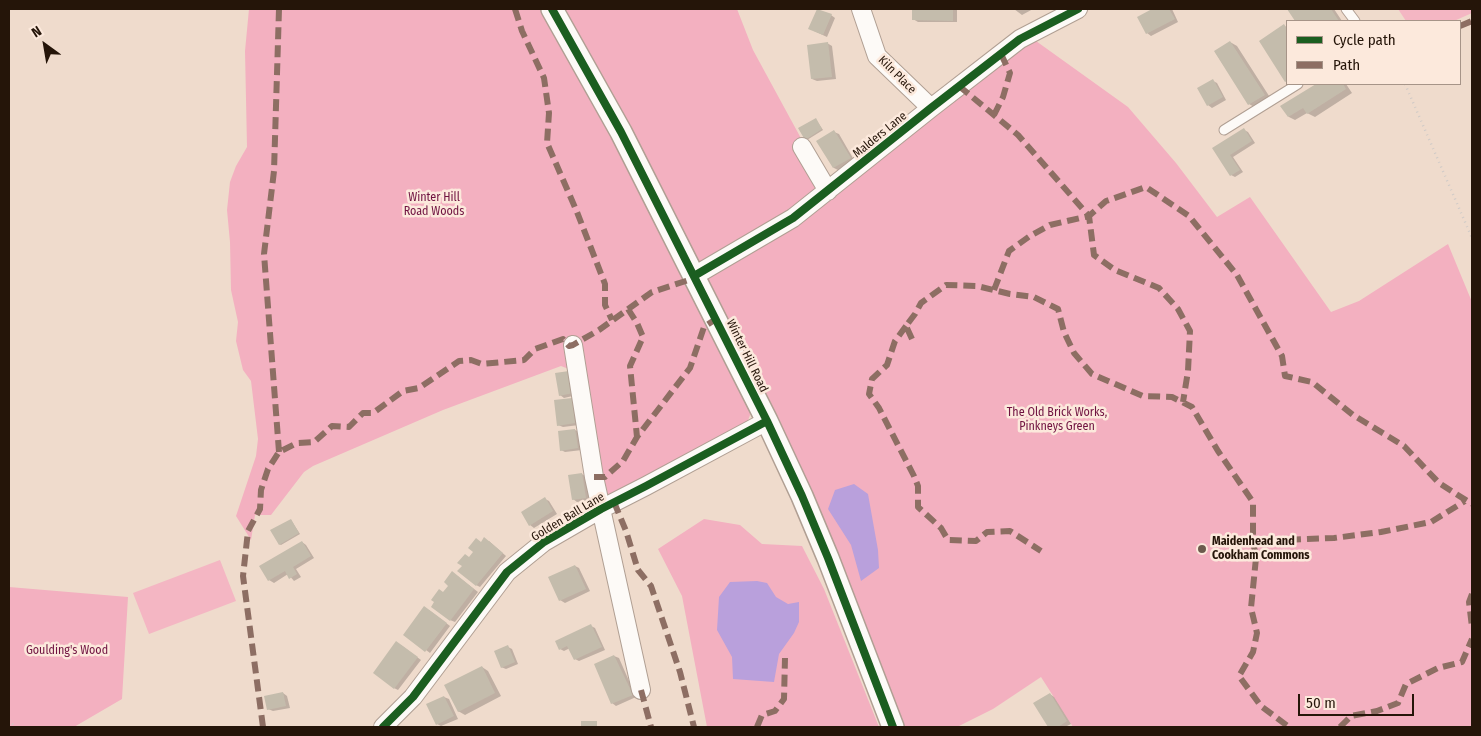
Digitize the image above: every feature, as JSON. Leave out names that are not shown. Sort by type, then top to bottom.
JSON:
[{"type":"street","name":"Winter Hill Road","points":[[552,9],[621,132],[802,496],[893,727]]},
{"type":"street","name":"Kiln Place","points":[[848,9],[860,9],[877,56],[931,108]]},
{"type":"street","name":"Malders Lane","points":[[694,276],[793,218],[1020,40],[1078,9]]},
{"type":"street","points":[[802,147],[828,191]]},
{"type":"street","points":[[574,345],[594,477],[641,690]]},
{"type":"street","name":"Golden Ball Lane","points":[[383,727],[413,697],[507,572],[544,542],[601,509],[766,421]]},
{"type":"lane","points":[[1346,9],[1354,20]]},
{"type":"lane","points":[[1224,130],[1296,85]]},
{"type":"path","points":[[1405,85],[1472,238]]},
{"type":"path","points":[[9,720],[15,727]]},
{"type":"shaded area","points":[[1398,9],[1472,9],[1472,13],[1456,20],[1405,20]]},
{"type":"shaded area","points":[[854,484],[868,494],[878,550],[879,568],[861,581],[851,545],[828,509],[835,490]]},
{"type":"shaded area","points":[[220,560],[236,601],[149,634],[133,593]]},
{"type":"shaded area","points":[[757,581],[767,583],[776,597],[788,604],[799,602],[799,622],[794,633],[779,654],[774,682],[733,679],[732,657],[717,630],[719,597],[730,582]]},
{"type":"green space","name":"Winter Hill Road Woods","points":[[249,9],[737,9],[753,50],[828,188],[705,277],[751,404],[746,426],[613,497],[590,504],[574,371],[561,366],[443,410],[313,466],[304,472],[271,515],[255,515],[251,540],[236,516],[256,456],[258,439],[251,381],[243,370],[236,341],[238,322],[231,290],[227,210],[230,182],[236,166],[247,147],[245,51]]},
{"type":"green space","name":"The Old Brick Works, Pinkneys Green","points":[[1029,36],[1128,107],[1176,163],[1217,217],[1250,197],[1331,312],[1359,301],[1448,244],[1472,302],[1472,727],[1073,727],[1041,677],[993,709],[957,727],[901,727],[706,279]]},
{"type":"green space","points":[[704,519],[740,525],[762,544],[802,546],[824,589],[879,727],[707,727],[682,596],[658,549]]},
{"type":"green space","name":"Goulding's Wood","points":[[9,587],[128,597],[122,699],[74,727],[9,727]]},
{"type":"building","points":[[817,9],[832,14],[823,35],[808,29]]},
{"type":"building","points":[[912,9],[953,9],[953,21],[912,20]]},
{"type":"building","points":[[1152,9],[1169,9],[1175,19],[1146,34],[1137,17]]},
{"type":"building","points":[[1287,9],[1331,9],[1338,20],[1294,20]]},
{"type":"building","points":[[1284,24],[1286,27],[1286,82],[1285,82],[1259,41]]},
{"type":"building","points":[[1230,41],[1265,95],[1248,105],[1214,51]]},
{"type":"building","points":[[828,42],[832,77],[811,79],[807,45]]},
{"type":"building","points":[[1213,79],[1223,97],[1207,106],[1197,88]]},
{"type":"building","points":[[1314,85],[1344,85],[1346,89],[1307,114],[1303,108],[1288,117],[1280,106]]},
{"type":"building","points":[[816,118],[822,129],[805,140],[798,128]]},
{"type":"building","points":[[1244,128],[1252,141],[1230,155],[1240,170],[1230,176],[1212,148]]},
{"type":"building","points":[[834,130],[851,158],[833,168],[816,141]]},
{"type":"building","points":[[569,371],[573,393],[559,396],[555,373]]},
{"type":"building","points":[[572,398],[575,423],[557,426],[554,400]]},
{"type":"building","points":[[575,429],[578,448],[560,451],[558,431]]},
{"type":"building","points":[[582,473],[586,498],[572,500],[568,475]]},
{"type":"building","points":[[545,497],[553,511],[529,526],[521,512]]},
{"type":"building","points":[[291,519],[299,533],[279,545],[270,530]]},
{"type":"building","points":[[484,537],[503,553],[476,586],[457,571],[462,566],[457,563],[465,554],[469,557],[473,552],[468,548],[476,538],[481,542]]},
{"type":"building","points":[[302,541],[311,556],[293,567],[297,574],[289,579],[285,571],[268,581],[259,566]]},
{"type":"building","points":[[575,565],[586,589],[559,601],[548,577]]},
{"type":"building","points":[[452,571],[474,589],[450,621],[431,607],[434,602],[431,600],[439,589],[443,592],[448,586],[444,582]]},
{"type":"building","points":[[424,606],[447,623],[425,652],[403,635]]},
{"type":"building","points":[[591,624],[602,647],[574,660],[567,646],[559,650],[555,641]]},
{"type":"building","points":[[396,641],[418,657],[394,689],[373,673]]},
{"type":"building","points":[[508,645],[515,662],[501,668],[494,651]]},
{"type":"building","points":[[614,655],[633,695],[611,704],[594,664]]},
{"type":"building","points":[[482,666],[495,693],[458,712],[444,685]]},
{"type":"building","points":[[283,692],[286,706],[267,710],[264,696]]},
{"type":"building","points":[[1050,693],[1067,721],[1058,727],[1048,727],[1033,703]]},
{"type":"building","points":[[444,696],[454,716],[436,725],[426,704]]},
{"type":"building","points":[[581,721],[597,721],[597,727],[581,727]]},
{"type":"marked path","points":[[279,9],[274,171],[264,254],[279,452]]},
{"type":"marked path","points":[[515,9],[522,31],[544,78],[549,113],[547,143],[605,284],[605,305],[612,320]]},
{"type":"marked path","points":[[1461,26],[1472,21]]},
{"type":"marked path","points":[[994,115],[1003,97],[1010,73],[1001,54]]},
{"type":"marked path","points":[[959,86],[1018,135],[1089,216],[1094,255],[1115,270],[1159,288],[1178,309],[1190,331],[1188,371],[1183,402]]},
{"type":"marked path","points":[[994,290],[1009,251],[1030,236],[1050,225],[1089,216],[1106,201],[1146,187],[1189,216],[1237,275],[1282,356],[1285,376],[1312,382],[1353,415],[1404,446],[1439,483],[1472,504]]},
{"type":"marked path","points":[[263,727],[243,576],[248,531],[260,509],[261,490],[268,469],[279,452],[297,443],[314,442],[332,426],[349,427],[363,413],[373,413],[403,391],[419,388],[459,361],[471,360],[482,364],[524,360],[535,349],[563,339],[569,346],[573,345],[599,330],[652,292],[695,278]]},
{"type":"marked path","points":[[912,339],[906,326],[921,303],[946,285],[977,286],[1010,294],[1034,297],[1058,309],[1064,332],[1074,353],[1092,374],[1143,396],[1172,397],[1192,407],[1218,451],[1253,502],[1253,541],[1256,558],[1251,608],[1257,633],[1253,652],[1239,676],[1261,706],[1289,727]]},
{"type":"marked path","points":[[628,309],[643,337],[630,366],[637,437]]},
{"type":"marked path","points":[[594,477],[605,477],[623,461],[637,437],[690,368],[704,327],[716,319]]},
{"type":"marked path","points":[[906,326],[895,341],[887,365],[872,379],[869,394],[879,408],[914,476],[918,486],[918,507],[941,528],[948,540],[976,541],[987,532],[1010,531],[1041,551]]},
{"type":"marked path","points":[[1253,541],[1334,538],[1381,532],[1431,522],[1465,501]]},
{"type":"marked path","points":[[614,502],[626,531],[638,570],[651,586],[680,672],[694,727]]},
{"type":"marked path","points":[[1472,594],[1469,602],[1472,627]]},
{"type":"marked path","points":[[1340,727],[1351,716],[1377,711],[1398,703],[1406,684],[1438,668],[1462,662],[1472,639]]},
{"type":"marked path","points":[[757,727],[762,715],[775,711],[784,699],[785,658]]},
{"type":"marked path","points":[[641,690],[651,727]]},
{"type":"cycle path","points":[[552,9],[621,132],[767,421],[828,558],[893,727]]},
{"type":"cycle path","points":[[694,276],[793,218],[1020,39],[1078,9]]},
{"type":"cycle path","points":[[383,727],[413,697],[507,572],[544,542],[601,509],[767,421]]},
{"type":"place","name":"Maidenhead and Cookham Commons","points":[[1202,549]]}]
